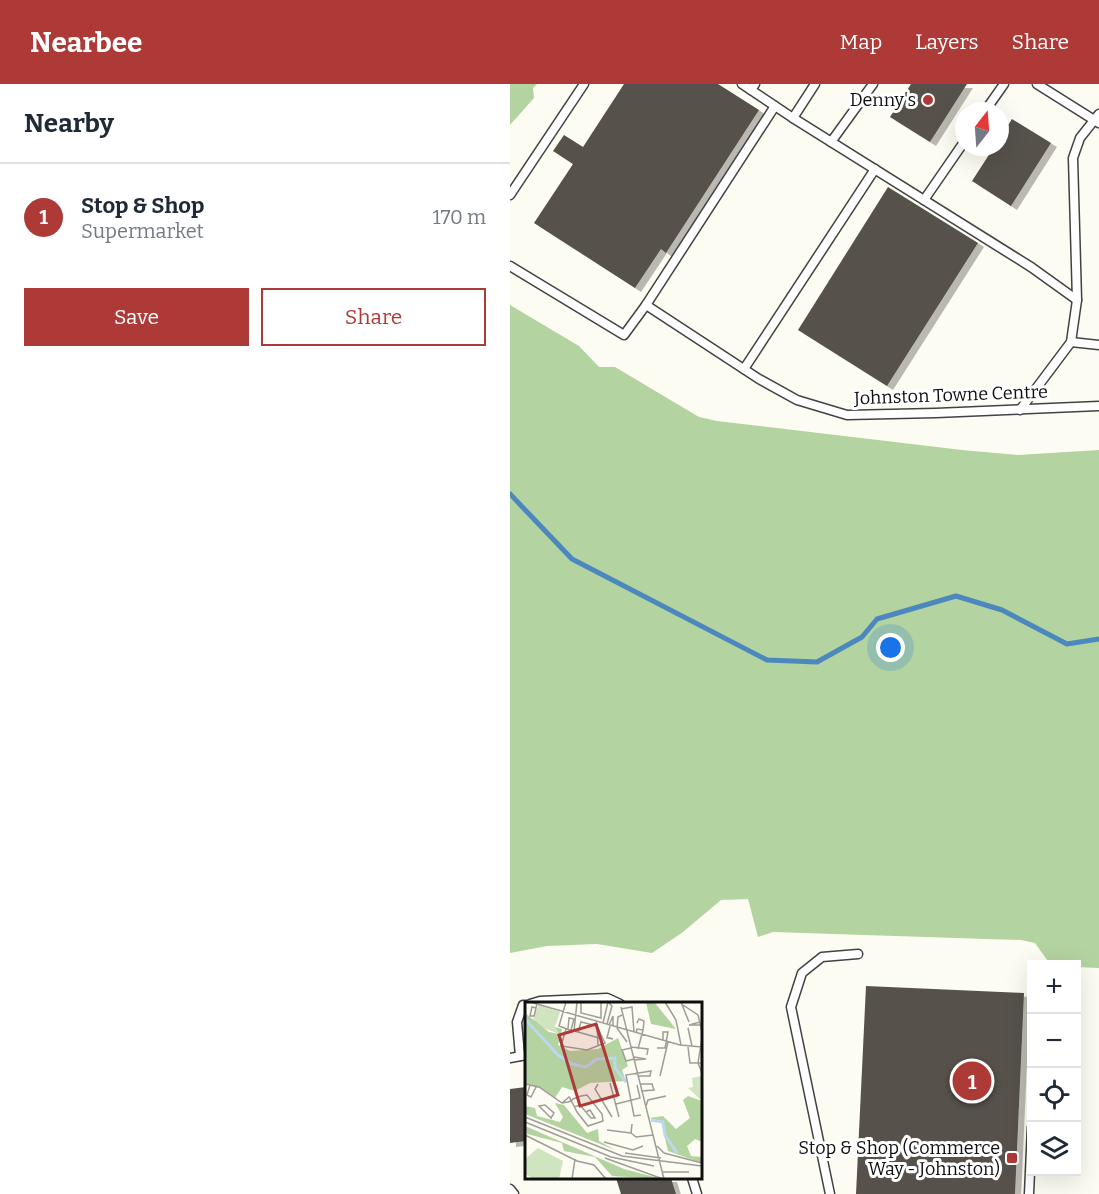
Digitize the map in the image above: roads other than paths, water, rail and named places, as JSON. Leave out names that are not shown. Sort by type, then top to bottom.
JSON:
[{"type":"lane","points":[[510,195],[584,84]]},
{"type":"lane","points":[[742,84],[753,87],[793,118],[1031,267],[1077,300]]},
{"type":"lane","points":[[793,118],[815,84]]},
{"type":"lane","points":[[831,142],[873,84]]},
{"type":"lane","points":[[991,102],[1004,84]]},
{"type":"lane","points":[[1020,410],[1071,342],[1077,300],[1073,158],[1080,138],[1098,119],[1037,84]]},
{"type":"lane","points":[[510,266],[624,335],[646,305],[775,106]]},
{"type":"lane","points":[[924,200],[955,155]]},
{"type":"lane","points":[[744,369],[875,169]]},
{"type":"lane","name":"Johnston Towne Centre","points":[[646,305],[744,369],[797,400],[847,415],[1099,406]]},
{"type":"lane","points":[[1071,342],[1099,345]]},
{"type":"lane","points":[[830,1194],[791,1007],[802,973],[822,957],[858,954]]},
{"type":"lane","points":[[536,1002],[607,998],[616,1002]]},
{"type":"lane","points":[[510,1058],[523,1056],[517,1022],[525,1005]]},
{"type":"lane","points":[[1029,1194],[1030,1176]]},
{"type":"lane","points":[[692,1179],[697,1194]]},
{"type":"lane","points":[[510,1189],[514,1194]]},
{"type":"waterway","points":[[510,494],[572,559],[767,660],[817,662],[862,637],[877,619],[956,596],[1002,610],[1067,644],[1099,639]]},
{"type":"place","name":"Denny's","points":[[928,100]]},
{"type":"place","name":"Stop & Shop","points":[[972,1081]]},
{"type":"place","name":"Stop & Shop (Commerce Way - Johnston)","points":[[1012,1158]]}]
